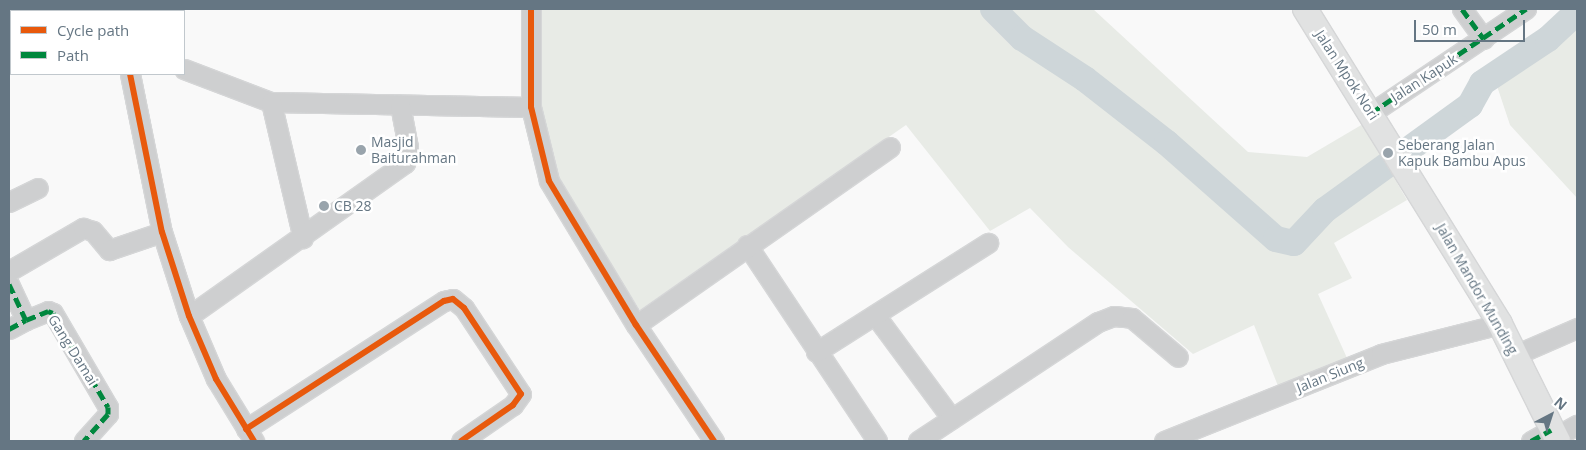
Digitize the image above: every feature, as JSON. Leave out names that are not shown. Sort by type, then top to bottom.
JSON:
[{"type":"main road","name":"Jalan Mpok Nori","points":[[1305,9],[1389,142]]},
{"type":"main road","name":"Jalan Mandor Munding","points":[[1389,142],[1500,324],[1549,437]]},
{"type":"street","points":[[532,9],[531,107],[555,195],[636,325],[714,441]]},
{"type":"street","points":[[1462,9],[1484,39]]},
{"type":"street","name":"Jalan Kapuk","points":[[1371,113],[1484,39],[1526,9]]},
{"type":"street","points":[[185,69],[271,102],[400,106],[531,107]]},
{"type":"street","points":[[130,75],[162,232],[189,316],[210,365],[250,435],[444,301],[453,299],[464,308],[521,394],[514,405],[460,441]]},
{"type":"street","points":[[271,102],[303,238]]},
{"type":"street","points":[[189,316],[303,238],[405,163],[408,147],[400,106]]},
{"type":"street","points":[[636,325],[747,245],[890,147]]},
{"type":"street","points":[[9,202],[38,188]]},
{"type":"street","points":[[9,271],[83,228],[91,229],[109,250],[162,232]]},
{"type":"street","points":[[816,352],[988,243]]},
{"type":"street","points":[[747,245],[816,352],[877,441]]},
{"type":"street","name":"Gang Damai","points":[[9,284],[26,320],[48,311],[53,313],[108,407],[108,414],[84,441]]},
{"type":"street","points":[[875,315],[952,419]]},
{"type":"street","points":[[918,441],[1098,322],[1114,316],[1132,318],[1178,358]]},
{"type":"street","points":[[9,329],[26,320]]},
{"type":"street","name":"Jalan Siung","points":[[1164,441],[1382,354],[1500,324]]},
{"type":"street","points":[[1515,355],[1577,328]]},
{"type":"street","points":[[1549,437],[1577,425]]},
{"type":"shaded area","points":[[539,9],[1093,9],[1248,152],[1307,157],[1363,124],[1407,200],[1334,243],[1352,278],[1318,294],[1347,358],[1278,386],[1254,325],[1193,354],[1068,247],[1030,208],[990,231],[906,125],[640,310],[559,188],[539,103]]},
{"type":"shaded area","points":[[1577,9],[1577,198],[1510,125],[1497,86],[1543,52]]},
{"type":"waterway","points":[[993,9],[1022,38],[1085,79],[1167,143],[1276,239],[1294,243],[1325,210],[1470,105],[1482,83],[1548,39],[1577,12]]},
{"type":"marked path","points":[[1462,9],[1484,39]]},
{"type":"marked path","points":[[1371,113],[1526,9]]},
{"type":"marked path","points":[[9,284],[26,320],[48,311],[53,313],[108,407],[108,414],[84,441]]},
{"type":"marked path","points":[[9,329],[26,320]]},
{"type":"marked path","points":[[1531,441],[1551,430]]},
{"type":"cycle path","points":[[531,9],[531,107],[549,181],[636,325],[714,441]]},
{"type":"cycle path","points":[[130,75],[162,232],[189,316],[216,379],[254,441]]},
{"type":"cycle path","points":[[246,429],[444,301],[453,299],[464,308],[521,394],[513,405],[461,441]]},
{"type":"place","name":"Masjid Baiturahman","points":[[361,150]]},
{"type":"place","name":"Seberang Jalan Kapuk Bambu Apus","points":[[1388,153]]},
{"type":"place","name":"CB 28","points":[[324,206]]}]
